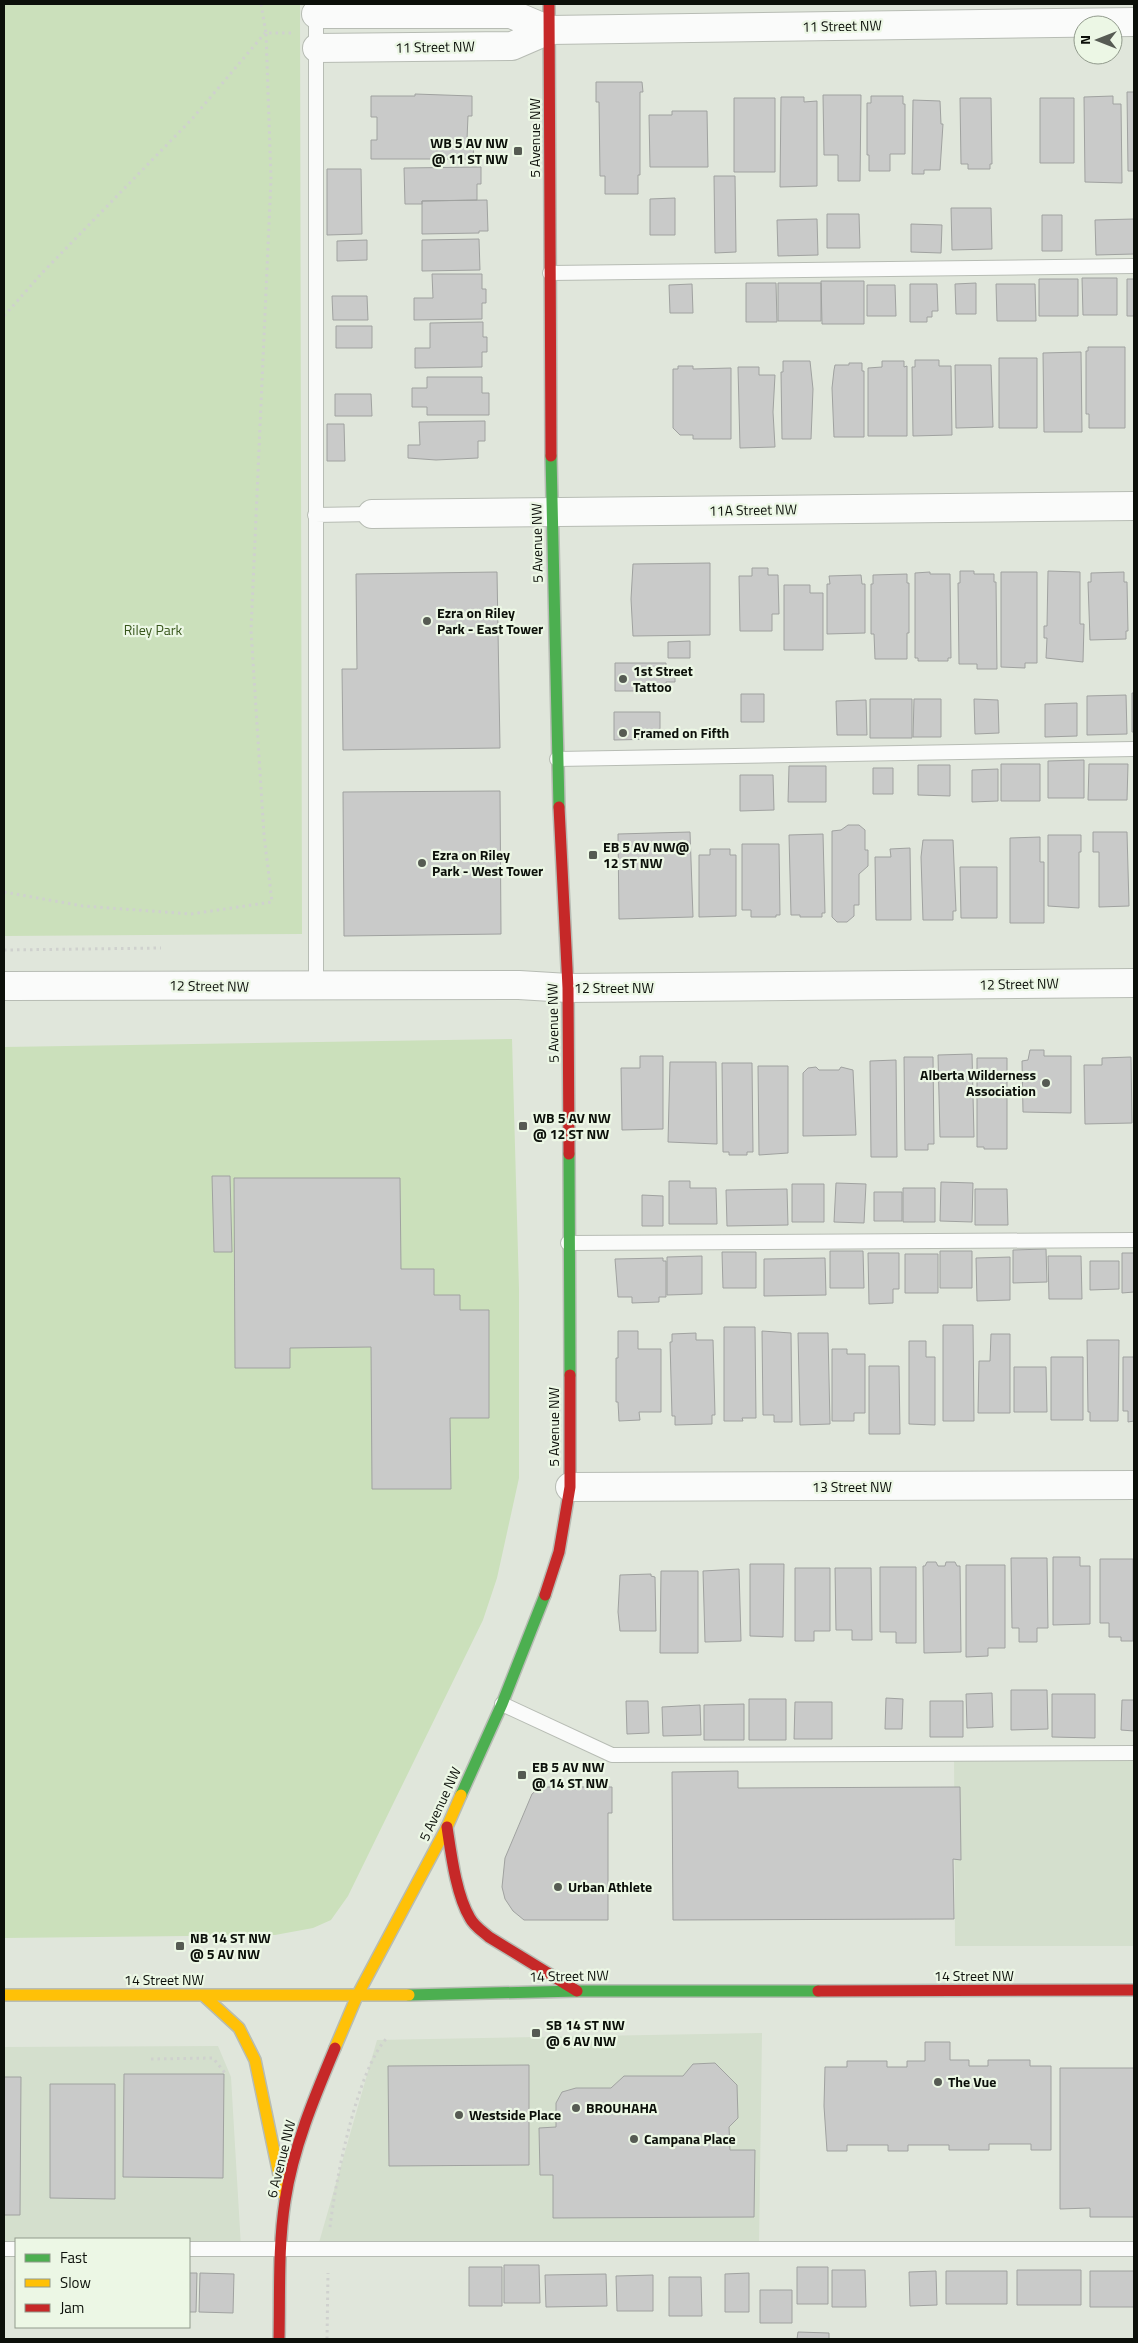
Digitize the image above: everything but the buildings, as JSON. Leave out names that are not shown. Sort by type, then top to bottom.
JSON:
[{"type":"street","name":"11 Street NW","points":[[316,25],[512,46],[549,17],[1134,22]]},
{"type":"street","name":"5 Avenue NW","points":[[357,1996],[446,1827],[502,1704],[539,1614],[560,1552],[570,1487],[568,988],[557,759],[552,512],[549,17]]},
{"type":"street","name":"11A Street NW","points":[[372,514],[1134,506]]},
{"type":"street","name":"12 Street NW","points":[[4,986],[316,987],[519,985],[568,988],[1134,983]]},
{"type":"street","name":"13 Street NW","points":[[570,1487],[1134,1485]]},
{"type":"street","points":[[446,1827],[454,1872],[469,1916],[476,1926],[490,1937],[577,1991]]},
{"type":"street","name":"14 Street NW","points":[[4,1995],[357,1996],[577,1991],[1134,1990]]},
{"type":"street","points":[[203,1995],[239,2028],[254,2060],[285,2201]]},
{"type":"street","name":"6 Avenue NW","points":[[279,2339],[280,2249],[285,2201],[311,2105],[357,1996]]},
{"type":"lane","points":[[316,25],[316,987]]},
{"type":"lane","points":[[550,273],[1134,266]]},
{"type":"lane","points":[[315,515],[372,514]]},
{"type":"lane","points":[[557,759],[1134,749]]},
{"type":"lane","points":[[568,1243],[1134,1240]]},
{"type":"lane","points":[[502,1704],[612,1755],[1134,1753]]},
{"type":"lane","points":[[190,2249],[1134,2249]]},
{"type":"path","points":[[4,892],[83,906],[191,914],[272,902],[264,835],[251,630],[271,179],[266,33],[261,4]]},
{"type":"path","points":[[4,316],[42,272],[192,120],[266,33],[316,25]]},
{"type":"path","points":[[4,950],[161,948]]},
{"type":"path","points":[[327,2339],[329,2249],[334,2194],[344,2149],[361,2092],[379,2047],[387,2038]]},
{"type":"path","points":[[151,2059],[213,2058],[230,2080]]},
{"type":"shaded area","points":[[954,1749],[1134,1750],[1134,1946],[955,1946]]},
{"type":"shaded area","points":[[762,2033],[759,2244],[318,2246],[377,2040]]},
{"type":"shaded area","points":[[218,2046],[231,2077],[241,2247],[190,2248],[190,2238],[15,2238],[15,2250],[4,2251],[4,2047]]},
{"type":"green space","name":"Riley Park","points":[[4,4],[300,4],[302,934],[4,936]]},
{"type":"green space","points":[[512,1039],[519,1289],[519,1478],[497,1578],[483,1620],[348,1896],[331,1920],[313,1928],[275,1935],[4,1938],[4,1047]]},
{"type":"traffic: fast","points":[[551,456],[559,807]]},
{"type":"traffic: fast","points":[[569,1154],[570,1375]]},
{"type":"traffic: fast","points":[[461,1795],[502,1704],[545,1595]]},
{"type":"traffic: fast","points":[[409,1995],[577,1991],[818,1991]]},
{"type":"traffic: slow","points":[[335,2048],[357,1996],[447,1827],[461,1795]]},
{"type":"traffic: slow","points":[[4,1995],[409,1995]]},
{"type":"traffic: slow","points":[[203,1995],[239,2028],[255,2060],[283,2194]]},
{"type":"traffic: jam","points":[[549,4],[551,456]]},
{"type":"traffic: jam","points":[[559,807],[568,988],[569,1154]]},
{"type":"traffic: jam","points":[[545,1595],[559,1552],[570,1487],[570,1375]]},
{"type":"traffic: jam","points":[[447,1827],[452,1861],[461,1898],[474,1924],[489,1937],[577,1991]]},
{"type":"traffic: jam","points":[[818,1991],[1134,1990]]},
{"type":"traffic: jam","points":[[279,2339],[281,2235],[285,2201],[293,2162],[305,2123],[335,2048]]},
{"type":"place","name":"WB 5 AV NW @ 11 ST NW","points":[[518,151]]},
{"type":"place","name":"Ezra on Riley Park - East Tower","points":[[427,621]]},
{"type":"place","name":"1st Street Tattoo","points":[[623,679]]},
{"type":"place","name":"Framed on Fifth","points":[[623,733]]},
{"type":"place","name":"EB 5 AV NW@ 12 ST NW","points":[[593,855]]},
{"type":"place","name":"Ezra on Riley Park - West Tower","points":[[422,863]]},
{"type":"place","name":"Alberta Wilderness Association","points":[[1046,1083]]},
{"type":"place","name":"WB 5 AV NW @ 12 ST NW","points":[[523,1126]]},
{"type":"place","name":"EB 5 AV NW @ 14 ST NW","points":[[522,1775]]},
{"type":"place","name":"Urban Athlete","points":[[558,1887]]},
{"type":"place","name":"NB 14 ST NW @ 5 AV NW","points":[[180,1946]]},
{"type":"place","name":"SB 14 ST NW @ 6 AV NW","points":[[536,2033]]},
{"type":"place","name":"The Vue","points":[[938,2082]]},
{"type":"place","name":"BROUHAHA","points":[[576,2108]]},
{"type":"place","name":"Westside Place","points":[[459,2115]]},
{"type":"place","name":"Campana Place","points":[[634,2139]]}]
